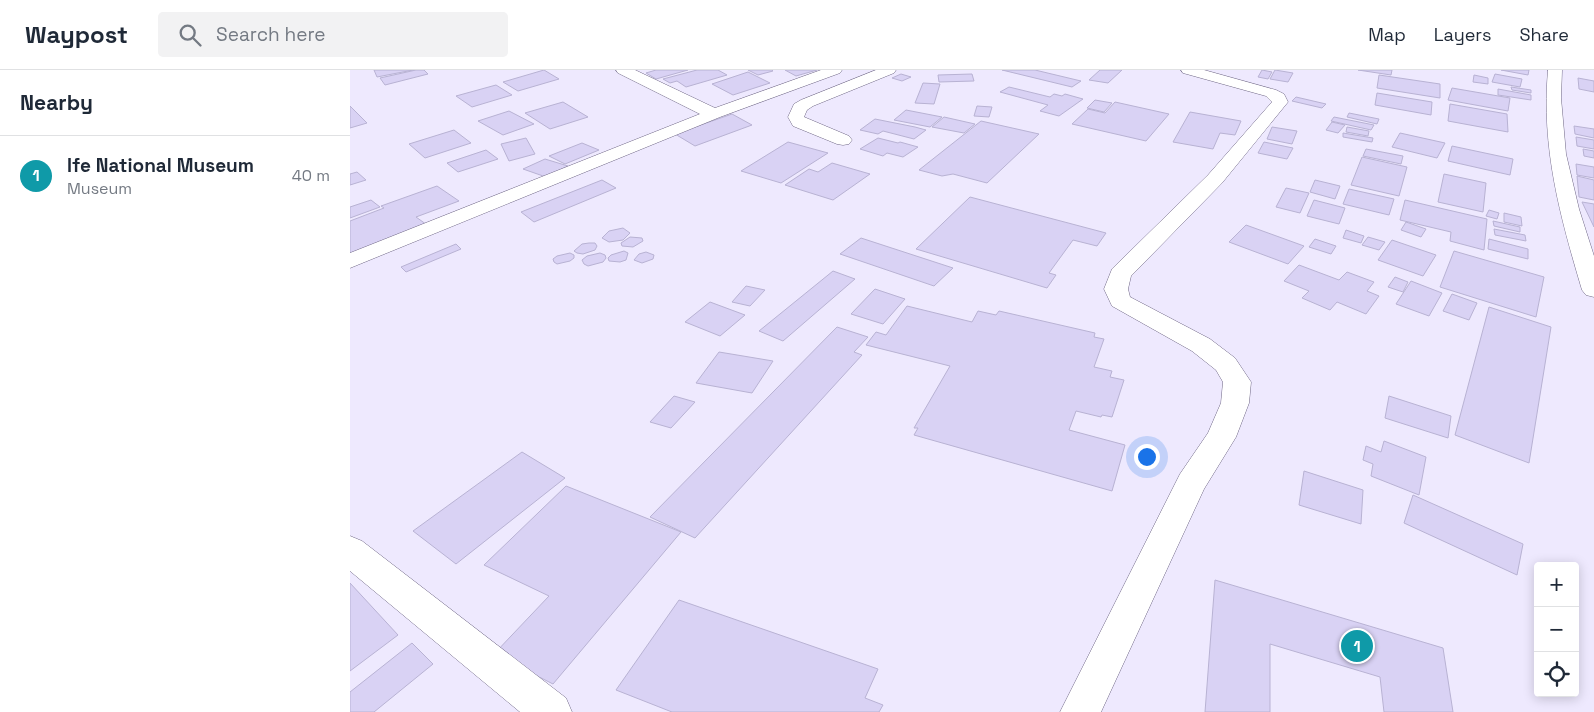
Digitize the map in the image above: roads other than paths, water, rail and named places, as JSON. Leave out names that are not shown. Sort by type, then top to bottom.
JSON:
[{"type":"street","points":[[623,70],[714,114]]},
{"type":"street","points":[[350,261],[714,114],[835,70]]},
{"type":"street","points":[[843,140],[799,122],[796,112],[807,103],[889,70]]},
{"type":"street","points":[[1080,712],[1191,483],[1220,437],[1235,403],[1237,382],[1226,364],[1201,345],[1120,301],[1116,289],[1120,274],[1215,179],[1280,102],[1278,96],[1271,93],[1188,70]]},
{"type":"street","points":[[1555,70],[1552,92],[1555,151],[1587,249],[1594,290]]},
{"type":"street","points":[[350,551],[552,712]]},
{"type":"place","name":"Ife National Museum","points":[[1357,646]]}]
